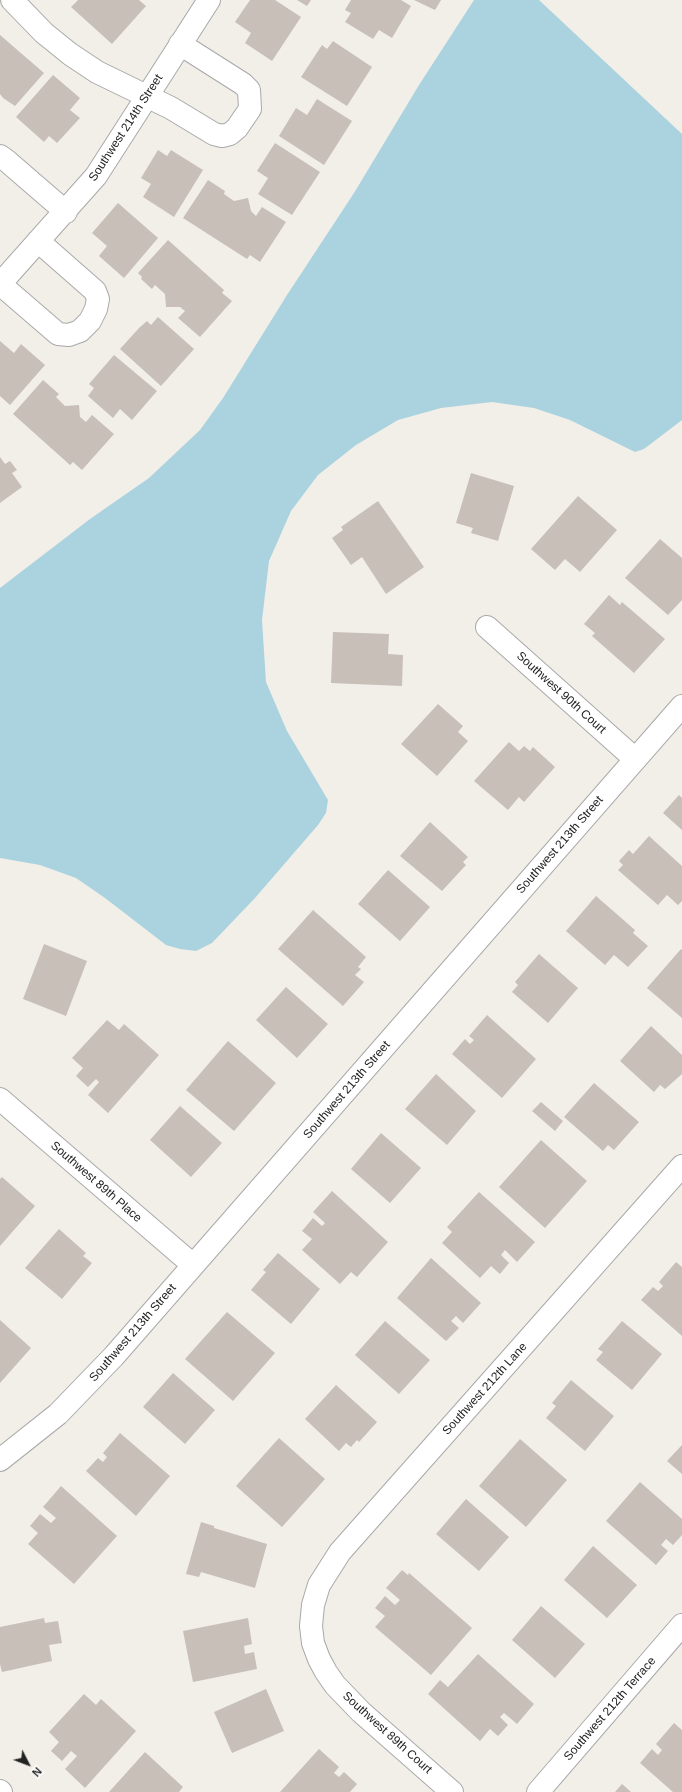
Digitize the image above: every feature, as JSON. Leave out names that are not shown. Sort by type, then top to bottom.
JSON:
[{"type":"street","name":"Southwest 214th Street","points":[[0,284],[66,212],[105,165],[209,0]]},
{"type":"street","points":[[21,3],[44,33],[70,54],[97,72],[171,108],[214,134],[222,136],[230,134],[237,128],[250,109],[249,90],[243,84],[180,44]]},
{"type":"street","points":[[0,156],[8,161],[66,212]]},
{"type":"street","points":[[0,284],[58,334],[69,335],[80,331],[90,321],[96,309],[98,299],[94,291],[38,241]]},
{"type":"street","name":"Southwest 90th Court","points":[[487,627],[635,759]]},
{"type":"street","name":"Southwest 213th Street","points":[[0,1460],[58,1414],[114,1356],[682,706]]},
{"type":"street","name":"Southwest 89th Place","points":[[0,1099],[193,1264]]},
{"type":"street","name":"Southwest 212th Lane","points":[[311,1626],[313,1605],[319,1585],[340,1552],[682,1166]]},
{"type":"street","name":"Southwest 212th Terrace","points":[[538,1792],[682,1625]]},
{"type":"street","name":"Southwest 89th Court","points":[[311,1626],[313,1643],[319,1659],[335,1685],[361,1712],[452,1792]]},
{"type":"water","points":[[474,0],[539,0],[682,134],[682,420],[644,449],[635,452],[570,420],[534,408],[492,402],[441,408],[398,420],[356,445],[318,475],[291,511],[269,561],[262,620],[266,682],[287,731],[328,800],[326,813],[318,825],[255,898],[212,943],[196,951],[166,945],[105,898],[76,878],[40,865],[0,858],[0,588],[90,519],[149,478],[200,430],[223,398],[287,295],[354,193],[419,85]]},
{"type":"building","points":[[78,0],[139,0],[146,6],[112,44],[71,7]]},
{"type":"building","points":[[250,0],[275,0],[301,17],[272,61],[245,43],[251,33],[235,22]]},
{"type":"building","points":[[297,0],[311,0],[307,6]]},
{"type":"building","points":[[351,0],[401,0],[411,6],[392,38],[379,30],[373,39],[345,22],[351,13],[345,10]]},
{"type":"building","points":[[414,0],[441,0],[435,10]]},
{"type":"building","points":[[0,35],[44,73],[15,106],[3,98],[0,94]]},
{"type":"building","points":[[333,41],[372,67],[347,106],[301,77],[322,45],[327,49]]},
{"type":"building","points":[[53,75],[80,98],[70,110],[80,118],[57,143],[49,136],[44,142],[16,117]]},
{"type":"building","points":[[317,99],[352,121],[324,165],[279,136],[296,108],[307,115]]},
{"type":"building","points":[[275,143],[320,172],[292,215],[258,194],[268,178],[257,171]]},
{"type":"building","points":[[158,150],[167,156],[171,150],[203,170],[174,217],[143,197],[151,184],[141,178]]},
{"type":"building","points":[[208,180],[225,191],[224,194],[234,201],[248,198],[251,211],[256,216],[262,207],[286,222],[260,262],[250,255],[247,259],[183,218]]},
{"type":"building","points":[[118,203],[158,238],[124,278],[99,256],[107,246],[92,233]]},
{"type":"building","points":[[168,240],[224,290],[222,293],[232,301],[200,337],[178,318],[185,311],[180,307],[166,307],[165,294],[155,285],[152,289],[141,279],[142,277],[138,273]]},
{"type":"building","points":[[158,317],[194,349],[161,386],[120,349],[147,321],[151,325]]},
{"type":"building","points":[[0,341],[14,353],[21,344],[45,365],[10,405],[0,396]]},
{"type":"building","points":[[114,355],[157,391],[132,420],[120,409],[113,418],[88,396],[94,388],[89,384]]},
{"type":"building","points":[[43,380],[59,394],[56,397],[65,406],[79,405],[80,417],[86,422],[92,415],[114,434],[82,470],[73,462],[70,465],[13,414]]},
{"type":"building","points":[[0,457],[5,464],[10,461],[17,470],[12,473],[22,487],[0,503]]},
{"type":"building","points":[[471,473],[514,486],[498,541],[471,533],[473,528],[456,523]]},
{"type":"building","points":[[578,496],[617,530],[580,572],[565,559],[555,570],[531,549]]},
{"type":"building","points":[[378,501],[424,567],[386,594],[362,557],[351,565],[332,538],[343,530],[341,527]]},
{"type":"building","points":[[660,539],[682,558],[682,600],[668,615],[625,578]]},
{"type":"building","points":[[609,595],[620,605],[622,602],[665,639],[634,673],[592,636],[595,633],[584,624]]},
{"type":"building","points":[[333,632],[389,634],[388,654],[403,655],[402,686],[331,683]]},
{"type":"building","points":[[438,704],[463,726],[458,732],[468,741],[437,776],[401,744]]},
{"type":"building","points":[[509,742],[519,751],[524,746],[530,751],[533,747],[555,767],[524,802],[519,797],[508,810],[474,781]]},
{"type":"building","points":[[679,795],[682,798],[682,830],[663,813]]},
{"type":"building","points":[[430,822],[468,857],[463,862],[466,865],[442,891],[400,856]]},
{"type":"building","points":[[649,836],[682,866],[682,901],[678,905],[667,895],[658,905],[618,870],[623,865],[619,861],[629,850],[633,854]]},
{"type":"building","points":[[388,870],[430,907],[400,941],[358,904]]},
{"type":"building","points":[[596,896],[635,930],[633,933],[648,946],[628,967],[614,955],[605,965],[566,931]]},
{"type":"building","points":[[313,910],[366,957],[358,967],[361,969],[355,975],[364,982],[343,1006],[278,949]]},
{"type":"building","points":[[44,944],[87,961],[66,1016],[23,999]]},
{"type":"building","points":[[681,949],[682,950],[682,1018],[647,988]]},
{"type":"building","points":[[539,954],[578,988],[548,1023],[512,992],[518,985],[515,982]]},
{"type":"building","points":[[286,987],[328,1024],[297,1058],[256,1020]]},
{"type":"building","points":[[487,1015],[536,1059],[502,1098],[452,1054],[465,1039],[470,1044],[474,1040],[469,1036]]},
{"type":"building","points":[[107,1020],[119,1030],[124,1024],[159,1055],[108,1113],[88,1095],[99,1082],[96,1079],[88,1087],[76,1076],[83,1068],[72,1058]]},
{"type":"building","points":[[651,1026],[682,1055],[682,1074],[665,1089],[660,1085],[654,1092],[620,1061]]},
{"type":"building","points":[[228,1041],[276,1083],[234,1131],[186,1090]]},
{"type":"building","points":[[436,1074],[476,1111],[447,1145],[405,1109]]},
{"type":"building","points":[[594,1083],[639,1122],[614,1150],[608,1145],[603,1151],[564,1117]]},
{"type":"building","points":[[541,1102],[563,1121],[555,1131],[532,1111]]},
{"type":"building","points":[[180,1106],[222,1143],[191,1177],[150,1140]]},
{"type":"building","points":[[381,1133],[421,1168],[390,1203],[351,1169]]},
{"type":"building","points":[[541,1140],[587,1181],[545,1228],[499,1187]]},
{"type":"building","points":[[2,1177],[35,1206],[0,1246],[0,1179]]},
{"type":"building","points":[[332,1191],[388,1242],[357,1277],[351,1272],[340,1284],[302,1250],[312,1239],[302,1231],[313,1218],[322,1226],[325,1223],[313,1212]]},
{"type":"building","points":[[479,1192],[535,1242],[517,1262],[505,1250],[501,1255],[509,1263],[500,1274],[491,1266],[480,1278],[442,1243],[452,1232],[447,1227]]},
{"type":"building","points":[[59,1229],[86,1253],[83,1256],[92,1263],[62,1299],[25,1268]]},
{"type":"building","points":[[278,1253],[320,1289],[291,1324],[251,1290],[266,1272],[263,1270]]},
{"type":"building","points":[[431,1258],[481,1303],[463,1323],[456,1316],[451,1321],[459,1328],[446,1341],[397,1298]]},
{"type":"building","points":[[676,1262],[682,1267],[682,1336],[641,1300],[653,1287],[658,1291],[663,1286],[659,1282]]},
{"type":"building","points":[[227,1312],[275,1353],[233,1401],[185,1359]]},
{"type":"building","points":[[0,1320],[31,1348],[0,1383]]},
{"type":"building","points":[[385,1321],[430,1360],[399,1394],[355,1355]]},
{"type":"building","points":[[622,1321],[662,1354],[632,1390],[596,1360],[603,1352],[598,1349]]},
{"type":"building","points":[[173,1373],[215,1410],[185,1444],[143,1407]]},
{"type":"building","points":[[571,1380],[614,1416],[585,1451],[546,1418],[556,1406],[552,1403]]},
{"type":"building","points":[[336,1385],[377,1422],[359,1442],[357,1440],[351,1447],[346,1443],[339,1451],[305,1419]]},
{"type":"building","points":[[120,1433],[170,1476],[136,1516],[86,1471],[98,1458],[103,1462],[107,1457],[103,1453]]},
{"type":"building","points":[[279,1438],[325,1479],[282,1527],[236,1486]]},
{"type":"building","points":[[520,1439],[567,1480],[526,1527],[479,1486]]},
{"type":"building","points":[[682,1445],[682,1474],[667,1461]]},
{"type":"building","points":[[640,1482],[682,1519],[682,1535],[673,1545],[666,1539],[661,1545],[668,1551],[656,1565],[606,1521]]},
{"type":"building","points":[[61,1486],[117,1536],[74,1584],[28,1544],[38,1533],[30,1526],[40,1514],[51,1523],[56,1518],[43,1507]]},
{"type":"building","points":[[466,1499],[509,1537],[479,1571],[436,1534]]},
{"type":"building","points":[[201,1522],[214,1526],[214,1528],[267,1544],[255,1588],[201,1572],[199,1577],[186,1574]]},
{"type":"building","points":[[593,1546],[637,1585],[607,1618],[564,1580]]},
{"type":"building","points":[[402,1570],[408,1575],[409,1573],[472,1628],[431,1675],[375,1627],[385,1616],[375,1608],[385,1596],[395,1605],[400,1600],[386,1588]]},
{"type":"building","points":[[541,1606],[585,1644],[555,1678],[512,1640]]},
{"type":"building","points":[[44,1618],[45,1623],[58,1621],[62,1643],[49,1645],[52,1661],[2,1672],[0,1664],[0,1627]]},
{"type":"building","points":[[248,1618],[252,1644],[244,1646],[245,1654],[254,1652],[257,1669],[193,1682],[183,1631]]},
{"type":"building","points":[[478,1654],[534,1704],[517,1724],[504,1713],[500,1717],[508,1725],[498,1736],[490,1729],[480,1741],[428,1694],[440,1680],[448,1687]]},
{"type":"building","points":[[266,1689],[284,1731],[232,1753],[214,1712]]},
{"type":"building","points":[[84,1694],[96,1705],[101,1699],[136,1731],[85,1788],[65,1769],[77,1756],[71,1751],[62,1761],[51,1751],[59,1742],[49,1732]]},
{"type":"building","points":[[674,1723],[682,1730],[682,1792],[673,1792],[640,1763],[652,1749],[658,1755],[662,1750],[656,1744]]},
{"type":"building","points":[[319,1749],[339,1767],[334,1773],[339,1777],[344,1772],[357,1784],[350,1792],[280,1792]]},
{"type":"building","points":[[145,1752],[183,1787],[179,1792],[109,1792]]},
{"type":"building","points":[[622,1784],[631,1792],[615,1792]]}]
